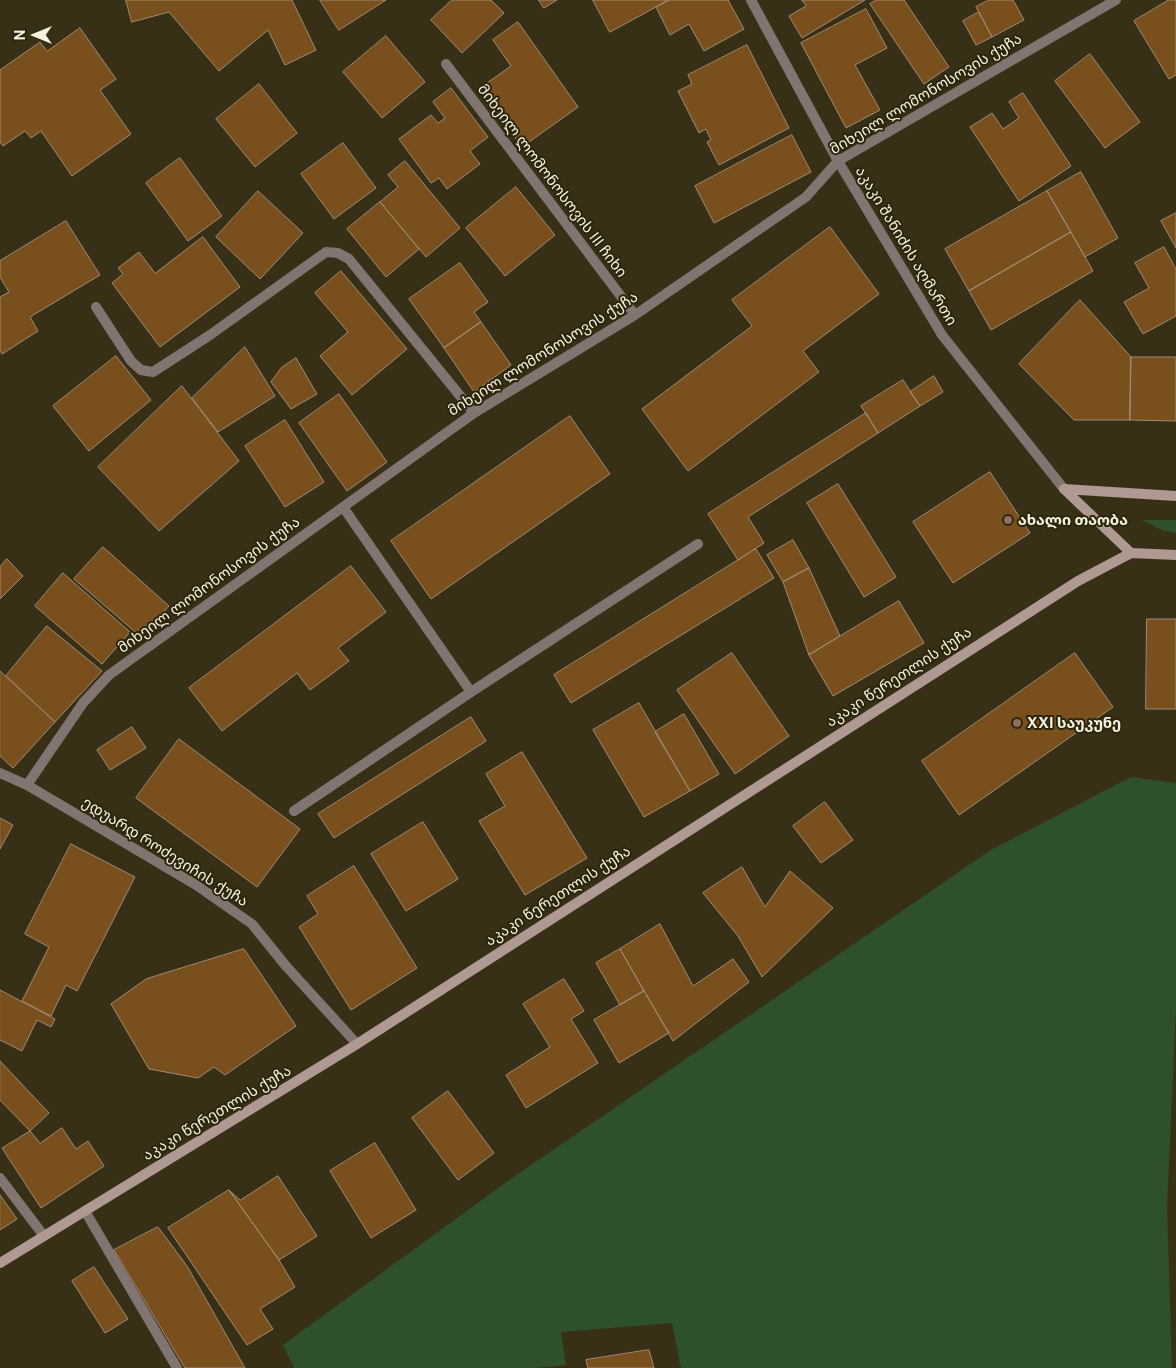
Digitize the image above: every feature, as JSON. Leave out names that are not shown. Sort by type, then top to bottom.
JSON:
[{"type":"main road","points":[[1064,489],[1176,496]]},
{"type":"main road","points":[[1064,489],[1131,553],[1176,555]]},
{"type":"main road","name":"აკაკი წერეთლის ქუჩა","points":[[0,1263],[357,1044],[1078,581],[1131,553]]},
{"type":"street","name":"აკაკი შანიძის აღმართი","points":[[751,0],[838,162],[942,335],[1064,489]]},
{"type":"street","name":"მიხეილ ლომონოსოვის ქუჩა","points":[[27,785],[83,703],[109,675],[474,413],[635,315],[806,197],[838,162],[1116,0]]},
{"type":"street","name":"მიხეილ ლომონოსოვის III ჩიხი","points":[[446,64],[635,315]]},
{"type":"street","points":[[96,307],[131,361],[141,370],[153,372],[210,335],[326,252],[338,253],[349,259],[474,413]]},
{"type":"street","points":[[343,507],[471,692]]},
{"type":"street","points":[[294,811],[471,692],[698,544]]},
{"type":"street","name":"ედუარდ როძევიჩის ქუჩა","points":[[0,773],[27,785],[196,886],[252,924],[286,966],[357,1044]]},
{"type":"street","points":[[0,1178],[44,1236]]},
{"type":"street","points":[[85,1211],[177,1368]]},
{"type":"green space","points":[[1142,520],[1176,520],[1176,533],[1164,531]]},
{"type":"green space","points":[[1131,777],[1176,783],[1176,1008],[1167,1208],[1172,1368],[681,1368],[672,1323],[561,1332],[566,1365],[535,1368],[294,1368],[283,1345],[505,1183],[991,850]]},
{"type":"building","points":[[126,0],[292,0],[316,50],[285,65],[268,30],[219,71],[169,12],[132,22]]},
{"type":"building","points":[[320,0],[386,0],[339,30]]},
{"type":"building","points":[[452,0],[491,0],[504,13],[462,53],[431,20]]},
{"type":"building","points":[[539,0],[557,0],[544,8]]},
{"type":"building","points":[[593,0],[669,0],[610,32]]},
{"type":"building","points":[[669,0],[728,0],[744,29],[704,51],[689,24],[670,35],[656,7]]},
{"type":"building","points":[[802,0],[865,0],[802,38],[789,16],[806,6]]},
{"type":"building","points":[[877,0],[904,0],[949,67],[924,84],[870,4]]},
{"type":"building","points":[[989,0],[1013,0],[1024,20],[992,37],[976,7]]},
{"type":"building","points":[[1169,0],[1176,0],[1176,75],[1169,79],[1134,21]]},
{"type":"building","points":[[866,9],[887,48],[855,65],[880,110],[846,128],[801,43]]},
{"type":"building","points":[[979,12],[992,37],[976,45],[963,21]]},
{"type":"building","points":[[518,22],[578,107],[522,147],[480,88],[511,66],[493,40]]},
{"type":"building","points":[[80,28],[116,79],[100,90],[131,134],[72,176],[41,131],[31,138],[25,131],[3,146],[0,142],[0,70],[40,42],[47,51]]},
{"type":"building","points":[[386,36],[425,82],[382,118],[343,72]]},
{"type":"building","points":[[747,45],[789,128],[719,165],[707,142],[711,140],[706,129],[699,133],[678,91],[692,84],[688,75]]},
{"type":"building","points":[[1090,54],[1140,122],[1105,148],[1055,81]]},
{"type":"building","points":[[259,84],[297,133],[255,167],[216,119]]},
{"type":"building","points":[[451,88],[488,137],[470,151],[480,164],[447,189],[439,178],[431,183],[399,139],[431,115],[438,123],[445,118],[433,102]]},
{"type":"building","points":[[1023,93],[1071,166],[1019,201],[970,127],[992,113],[1003,129],[1019,118],[1009,102]]},
{"type":"building","points":[[792,135],[811,172],[714,223],[695,186]]},
{"type":"building","points":[[343,143],[376,188],[334,219],[301,174]]},
{"type":"building","points":[[180,158],[222,216],[188,241],[146,183]]},
{"type":"building","points":[[405,161],[460,228],[426,257],[380,202],[398,187],[388,175]]},
{"type":"building","points":[[1081,172],[1118,238],[1085,257],[1047,191]]},
{"type":"building","points":[[516,187],[555,235],[505,276],[466,228]]},
{"type":"building","points":[[258,191],[303,233],[260,279],[216,237]]},
{"type":"building","points":[[1047,191],[1071,232],[969,291],[945,249]]},
{"type":"building","points":[[380,202],[419,249],[386,277],[347,229]]},
{"type":"building","points":[[1176,213],[1176,248],[1161,221]]},
{"type":"building","points":[[66,221],[100,275],[30,317],[38,331],[2,354],[0,350],[0,297],[9,292],[0,277],[0,261]]},
{"type":"building","points":[[830,227],[879,294],[803,351],[819,372],[688,471],[642,409],[752,326],[732,300]]},
{"type":"building","points":[[1071,232],[1093,271],[991,330],[969,291]]},
{"type":"building","points":[[203,237],[240,287],[160,347],[112,283],[123,274],[118,268],[139,252],[155,273]]},
{"type":"building","points":[[1164,247],[1176,269],[1176,316],[1143,334],[1124,302],[1149,288],[1135,263]]},
{"type":"building","points":[[460,263],[488,302],[474,312],[481,322],[444,348],[409,299]]},
{"type":"building","points":[[341,271],[407,349],[352,395],[320,356],[348,332],[315,293]]},
{"type":"building","points":[[1080,300],[1131,357],[1130,420],[1074,420],[1019,364]]},
{"type":"building","points":[[481,322],[511,365],[474,392],[444,348]]},
{"type":"building","points":[[245,347],[275,396],[218,432],[192,398]]},
{"type":"building","points":[[116,356],[151,400],[89,451],[53,406]]},
{"type":"building","points":[[1131,357],[1176,357],[1176,421],[1130,420]]},
{"type":"building","points":[[296,358],[317,394],[291,409],[271,382],[281,368]]},
{"type":"building","points":[[934,376],[943,392],[920,406],[910,392]]},
{"type":"building","points":[[903,380],[920,406],[878,433],[861,406]]},
{"type":"building","points":[[182,386],[239,461],[159,531],[98,467]]},
{"type":"building","points":[[339,394],[387,462],[347,491],[299,423]]},
{"type":"building","points":[[866,413],[878,433],[748,517],[764,543],[738,560],[708,514]]},
{"type":"building","points":[[570,416],[610,474],[431,599],[391,541]]},
{"type":"building","points":[[285,420],[324,482],[285,507],[245,446]]},
{"type":"building","points":[[990,472],[1030,533],[953,583],[913,522]]},
{"type":"building","points":[[838,484],[896,577],[864,597],[807,503]]},
{"type":"building","points":[[793,540],[809,568],[783,582],[767,555]]},
{"type":"building","points":[[103,547],[169,606],[141,637],[74,579]]},
{"type":"building","points":[[756,549],[774,578],[571,703],[554,675]]},
{"type":"building","points":[[7,559],[23,576],[0,599],[0,567]]},
{"type":"building","points":[[351,566],[386,612],[338,648],[349,661],[310,690],[297,673],[222,731],[189,688]]},
{"type":"building","points":[[809,568],[840,636],[809,655],[783,582]]},
{"type":"building","points":[[63,573],[130,632],[102,664],[35,606]]},
{"type":"building","points":[[899,601],[924,643],[833,696],[809,655]]},
{"type":"building","points":[[1147,619],[1176,619],[1176,709],[1146,709]]},
{"type":"building","points":[[47,626],[102,671],[55,722],[6,676]]},
{"type":"building","points":[[732,653],[789,736],[735,774],[677,690]]},
{"type":"building","points":[[1075,653],[1113,707],[959,815],[922,761]]},
{"type":"building","points":[[0,671],[55,722],[13,768],[0,756]]},
{"type":"building","points":[[639,703],[690,791],[644,817],[593,730]]},
{"type":"building","points":[[684,714],[719,774],[690,791],[655,732]]},
{"type":"building","points":[[471,717],[486,741],[334,838],[318,814]]},
{"type":"building","points":[[132,727],[146,748],[110,770],[97,750]]},
{"type":"building","points":[[179,739],[300,829],[257,887],[136,798]]},
{"type":"building","points":[[522,752],[587,858],[525,895],[479,821],[505,806],[486,774]]},
{"type":"building","points":[[825,802],[853,840],[821,863],[793,826]]},
{"type":"building","points":[[0,818],[13,825],[0,849]]},
{"type":"building","points":[[423,822],[458,879],[406,911],[371,854]]},
{"type":"building","points":[[71,844],[135,877],[77,991],[66,985],[51,1016],[22,1001],[49,947],[25,934]]},
{"type":"building","points":[[354,866],[417,968],[351,1010],[299,927],[318,914],[307,896]]},
{"type":"building","points":[[742,867],[765,907],[790,871],[833,908],[762,977],[738,936],[703,893]]},
{"type":"building","points":[[660,924],[693,986],[733,959],[749,982],[673,1041],[620,949]]},
{"type":"building","points":[[244,949],[296,1026],[225,1075],[214,1067],[198,1078],[149,1069],[111,1004],[146,979]]},
{"type":"building","points":[[620,949],[644,991],[620,1005],[596,963]]},
{"type":"building","points":[[564,979],[584,1011],[571,1019],[598,1063],[526,1108],[506,1075],[550,1047],[523,1004]]},
{"type":"building","points":[[0,990],[55,1019],[51,1027],[37,1020],[22,1051],[0,1040]]},
{"type":"building","points":[[644,991],[669,1033],[619,1063],[594,1020]]},
{"type":"building","points":[[0,1061],[49,1113],[30,1131],[0,1100]]},
{"type":"building","points":[[448,1091],[494,1153],[458,1180],[412,1118]]},
{"type":"building","points":[[62,1128],[76,1149],[88,1141],[104,1166],[41,1208],[2,1148],[30,1131],[40,1143]]},
{"type":"building","points":[[375,1143],[416,1210],[371,1238],[330,1171]]},
{"type":"building","points":[[278,1176],[317,1236],[279,1260],[229,1190],[240,1200]]},
{"type":"building","points":[[229,1190],[279,1260],[295,1287],[260,1309],[273,1329],[247,1345],[168,1228]]},
{"type":"building","points":[[0,1195],[17,1219],[0,1230]]},
{"type":"building","points":[[158,1227],[187,1266],[245,1368],[185,1368],[114,1250]]},
{"type":"building","points":[[94,1267],[128,1319],[105,1333],[72,1281]]},
{"type":"building","points":[[649,1350],[654,1368],[588,1368],[586,1360]]},
{"type":"place","name":"ახალი თაობა","points":[[1008,520]]},
{"type":"place","name":"XXI საუკუნე","points":[[1017,723]]}]
